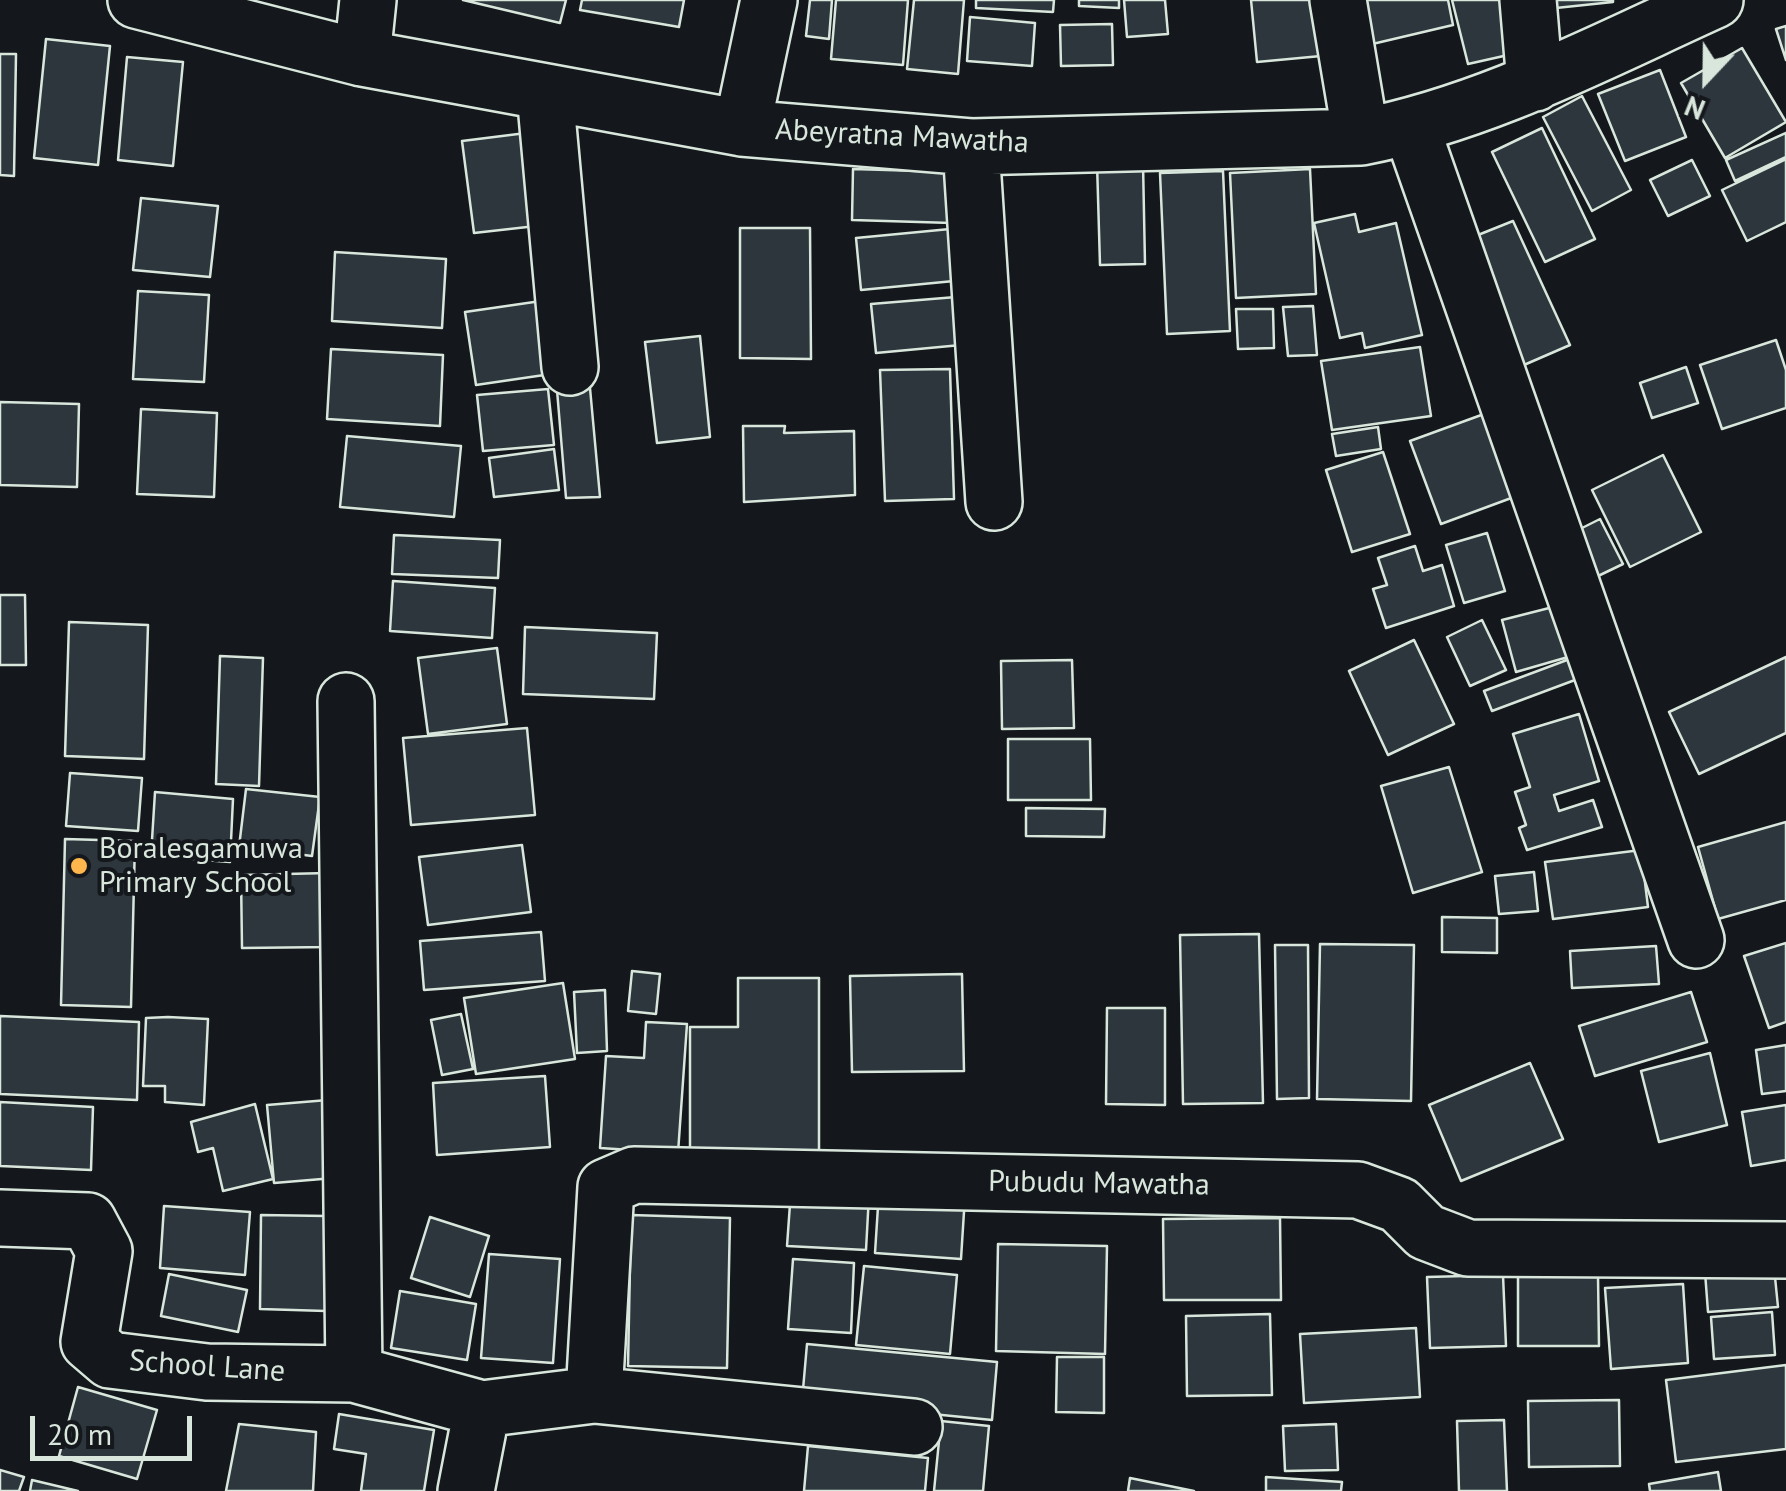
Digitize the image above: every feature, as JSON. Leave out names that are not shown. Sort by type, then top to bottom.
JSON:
[{"type":"street","name":"Abeyratna Mawatha","points":[[136,0],[362,58],[742,128],[972,147],[1386,132],[1536,82],[1715,0]]},
{"type":"street","points":[[362,58],[368,0]]},
{"type":"street","points":[[742,128],[769,0]]},
{"type":"street","points":[[1338,0],[1696,940]]},
{"type":"street","points":[[1528,0],[1536,82]]},
{"type":"street","points":[[545,93],[570,367]]},
{"type":"street","points":[[972,147],[994,502]]},
{"type":"street","points":[[346,700],[354,1374]]},
{"type":"street","name":"Pubudu Mawatha","points":[[594,1395],[606,1187],[634,1175],[1358,1190],[1399,1205],[1426,1232],[1468,1248],[1786,1250]]},
{"type":"street","name":"School Lane","points":[[0,1218],[88,1221],[104,1251],[89,1342],[110,1360],[207,1372],[354,1374],[482,1409],[594,1395],[914,1428]]},
{"type":"street","points":[[466,1491],[482,1409]]},
{"type":"building","points":[[463,0],[566,0],[560,23]]},
{"type":"building","points":[[582,0],[684,0],[679,27],[580,10]]},
{"type":"building","points":[[810,0],[832,0],[829,39],[806,36]]},
{"type":"building","points":[[836,0],[908,0],[903,65],[831,59]]},
{"type":"building","points":[[914,0],[964,0],[958,74],[907,69]]},
{"type":"building","points":[[976,0],[1054,0],[1053,12],[976,8]]},
{"type":"building","points":[[1079,0],[1119,0],[1119,8],[1079,6]]},
{"type":"building","points":[[1124,0],[1165,0],[1168,34],[1127,37]]},
{"type":"building","points":[[1251,0],[1315,0],[1321,56],[1257,62]]},
{"type":"building","points":[[1448,0],[1453,25],[1364,46],[1353,3]]},
{"type":"building","points":[[1452,0],[1504,0],[1517,53],[1468,64]]},
{"type":"building","points":[[1555,0],[1613,0],[1613,2],[1556,8]]},
{"type":"building","points":[[970,17],[1035,23],[1032,66],[967,61]]},
{"type":"building","points":[[1112,24],[1113,65],[1061,66],[1060,25]]},
{"type":"building","points":[[1786,26],[1786,60],[1776,29]]},
{"type":"building","points":[[46,39],[110,46],[98,165],[34,158]]},
{"type":"building","points":[[1742,48],[1786,122],[1725,158],[1681,83]]},
{"type":"building","points":[[0,54],[16,54],[14,176],[0,175]]},
{"type":"building","points":[[127,57],[183,62],[173,166],[118,160]]},
{"type":"building","points":[[1660,70],[1686,137],[1625,161],[1598,94]]},
{"type":"building","points":[[1582,96],[1631,190],[1592,211],[1543,117]]},
{"type":"building","points":[[1542,128],[1595,239],[1545,262],[1492,152]]},
{"type":"building","points":[[534,132],[545,225],[474,233],[462,141]]},
{"type":"building","points":[[1786,133],[1786,157],[1735,181],[1726,160]]},
{"type":"building","points":[[1786,159],[1786,222],[1747,241],[1722,190]]},
{"type":"building","points":[[1692,160],[1710,196],[1668,216],[1650,180]]},
{"type":"building","points":[[1097,163],[1143,163],[1145,264],[1100,265]]},
{"type":"building","points":[[853,169],[953,172],[952,223],[852,220]]},
{"type":"building","points":[[1310,169],[1316,294],[1236,298],[1230,173]]},
{"type":"building","points":[[1223,171],[1230,331],[1167,334],[1160,173]]},
{"type":"building","points":[[141,198],[218,206],[210,277],[133,270]]},
{"type":"building","points":[[1355,214],[1359,232],[1396,223],[1422,335],[1365,348],[1362,333],[1340,338],[1314,223]]},
{"type":"building","points":[[1513,221],[1570,345],[1517,368],[1463,241]]},
{"type":"building","points":[[740,228],[810,228],[811,359],[740,358]]},
{"type":"building","points":[[950,229],[954,281],[861,290],[856,238]]},
{"type":"building","points":[[335,252],[446,259],[442,328],[332,321]]},
{"type":"building","points":[[138,291],[209,295],[204,382],[133,379]]},
{"type":"building","points":[[956,297],[961,345],[876,353],[871,304]]},
{"type":"building","points":[[541,301],[551,374],[476,385],[465,312]]},
{"type":"building","points":[[1313,306],[1317,355],[1288,356],[1283,307]]},
{"type":"building","points":[[1236,309],[1273,309],[1274,348],[1238,349]]},
{"type":"building","points":[[700,336],[710,437],[657,443],[645,342]]},
{"type":"building","points":[[1776,340],[1786,370],[1786,408],[1722,429],[1700,365]]},
{"type":"building","points":[[1420,347],[1431,416],[1332,430],[1321,361]]},
{"type":"building","points":[[331,349],[443,355],[440,426],[327,419]]},
{"type":"building","points":[[1686,367],[1698,403],[1652,418],[1640,383]]},
{"type":"building","points":[[950,369],[954,499],[885,501],[880,370]]},
{"type":"building","points":[[590,388],[600,497],[566,498],[557,390]]},
{"type":"building","points":[[548,389],[554,445],[483,451],[477,395]]},
{"type":"building","points":[[0,402],[79,404],[77,487],[0,485]]},
{"type":"building","points":[[141,409],[217,413],[214,497],[137,494]]},
{"type":"building","points":[[1484,414],[1514,497],[1441,524],[1410,441]]},
{"type":"building","points":[[743,426],[785,426],[784,433],[854,431],[855,495],[744,502]]},
{"type":"building","points":[[1378,427],[1381,449],[1336,456],[1332,434]]},
{"type":"building","points":[[347,436],[461,446],[454,517],[340,507]]},
{"type":"building","points":[[554,449],[559,490],[494,497],[489,458]]},
{"type":"building","points":[[1383,452],[1410,534],[1352,552],[1326,470]]},
{"type":"building","points":[[1663,455],[1701,532],[1630,567],[1592,490]]},
{"type":"building","points":[[1600,519],[1623,564],[1596,577],[1574,532]]},
{"type":"building","points":[[1487,533],[1505,591],[1464,603],[1446,545]]},
{"type":"building","points":[[394,535],[500,540],[498,578],[392,574]]},
{"type":"building","points":[[1415,546],[1423,571],[1442,565],[1454,606],[1386,628],[1373,589],[1387,585],[1378,558]]},
{"type":"building","points":[[393,581],[495,588],[492,638],[390,631]]},
{"type":"building","points":[[0,595],[25,595],[26,665],[0,665]]},
{"type":"building","points":[[1561,605],[1575,655],[1516,672],[1502,620]]},
{"type":"building","points":[[1482,620],[1506,670],[1470,686],[1447,637]]},
{"type":"building","points":[[69,622],[148,625],[144,759],[65,756]]},
{"type":"building","points":[[525,627],[657,633],[654,699],[523,694]]},
{"type":"building","points":[[1414,640],[1454,724],[1388,755],[1349,671]]},
{"type":"building","points":[[497,648],[507,724],[428,734],[418,658]]},
{"type":"building","points":[[220,656],[263,658],[259,786],[216,784]]},
{"type":"building","points":[[1575,657],[1583,677],[1492,711],[1484,691]]},
{"type":"building","points":[[1786,657],[1786,733],[1699,774],[1669,712]]},
{"type":"building","points":[[1072,660],[1074,728],[1002,729],[1001,661]]},
{"type":"building","points":[[1579,714],[1599,781],[1554,795],[1559,811],[1593,800],[1602,827],[1527,850],[1519,828],[1526,825],[1515,792],[1530,787],[1513,734]]},
{"type":"building","points":[[527,728],[535,815],[411,825],[403,738]]},
{"type":"building","points":[[1008,739],[1090,739],[1091,800],[1008,800]]},
{"type":"building","points":[[1449,767],[1482,872],[1413,893],[1381,786]]},
{"type":"building","points":[[70,773],[142,778],[138,831],[66,826]]},
{"type":"building","points":[[246,789],[320,797],[312,856],[239,847]]},
{"type":"building","points":[[155,792],[233,799],[230,862],[151,856]]},
{"type":"building","points":[[1026,808],[1105,809],[1104,837],[1026,836]]},
{"type":"building","points":[[1786,822],[1786,900],[1718,919],[1698,847]]},
{"type":"building","points":[[65,839],[135,841],[131,1007],[61,1005]]},
{"type":"building","points":[[522,845],[531,912],[428,925],[419,857]]},
{"type":"building","points":[[1641,850],[1648,907],[1553,919],[1545,862]]},
{"type":"building","points":[[1534,872],[1538,911],[1499,914],[1495,876]]},
{"type":"building","points":[[329,873],[330,947],[242,948],[241,875]]},
{"type":"building","points":[[1442,917],[1497,918],[1497,953],[1442,952]]},
{"type":"building","points":[[541,932],[545,981],[424,990],[420,941]]},
{"type":"building","points":[[1259,934],[1263,1103],[1183,1104],[1180,935]]},
{"type":"building","points":[[1786,943],[1786,1022],[1769,1028],[1744,956]]},
{"type":"building","points":[[1320,944],[1414,945],[1411,1101],[1317,1099]]},
{"type":"building","points":[[1275,945],[1308,945],[1309,1098],[1277,1099]]},
{"type":"building","points":[[1656,946],[1659,984],[1572,988],[1570,951]]},
{"type":"building","points":[[632,971],[660,974],[656,1014],[628,1011]]},
{"type":"building","points":[[962,974],[964,1071],[852,1072],[850,976]]},
{"type":"building","points":[[738,978],[819,978],[819,1162],[690,1162],[690,1027],[738,1027]]},
{"type":"building","points":[[563,983],[575,1059],[476,1074],[464,998]]},
{"type":"building","points":[[605,990],[607,1051],[577,1053],[574,992]]},
{"type":"building","points":[[1691,992],[1707,1042],[1595,1076],[1579,1026]]},
{"type":"building","points":[[1107,1008],[1165,1008],[1165,1105],[1106,1104]]},
{"type":"building","points":[[461,1014],[473,1069],[442,1075],[431,1020]]},
{"type":"building","points":[[0,1016],[139,1022],[137,1100],[0,1094]]},
{"type":"building","points":[[146,1018],[208,1019],[204,1105],[165,1102],[165,1086],[143,1086]]},
{"type":"building","points":[[646,1022],[687,1024],[678,1153],[600,1148],[606,1056],[644,1058]]},
{"type":"building","points":[[1786,1045],[1786,1091],[1762,1094],[1756,1050]]},
{"type":"building","points":[[1710,1053],[1727,1125],[1659,1142],[1641,1071]]},
{"type":"building","points":[[1530,1063],[1563,1139],[1461,1181],[1429,1105]]},
{"type":"building","points":[[545,1076],[550,1147],[437,1155],[433,1083]]},
{"type":"building","points":[[328,1100],[334,1178],[274,1183],[267,1105]]},
{"type":"building","points":[[0,1102],[93,1107],[91,1170],[0,1166]]},
{"type":"building","points":[[255,1104],[273,1179],[223,1191],[213,1148],[198,1152],[191,1122]]},
{"type":"building","points":[[1786,1105],[1786,1160],[1751,1166],[1742,1112]]},
{"type":"building","points":[[791,1190],[869,1195],[866,1250],[787,1246]]},
{"type":"building","points":[[879,1191],[965,1196],[961,1259],[875,1253]]},
{"type":"building","points":[[164,1206],[250,1212],[245,1275],[160,1268]]},
{"type":"building","points":[[261,1215],[327,1216],[326,1311],[260,1309]]},
{"type":"building","points":[[631,1215],[730,1218],[727,1368],[628,1366]]},
{"type":"building","points":[[430,1217],[489,1236],[470,1297],[411,1278]]},
{"type":"building","points":[[1280,1218],[1281,1300],[1164,1300],[1163,1219]]},
{"type":"building","points":[[998,1244],[1107,1246],[1105,1354],[996,1351]]},
{"type":"building","points":[[489,1254],[560,1259],[553,1363],[481,1358]]},
{"type":"building","points":[[793,1259],[854,1263],[851,1333],[788,1329]]},
{"type":"building","points":[[864,1266],[957,1275],[950,1354],[856,1345]]},
{"type":"building","points":[[1774,1267],[1778,1307],[1708,1312],[1705,1272]]},
{"type":"building","points":[[169,1274],[247,1290],[238,1332],[161,1316]]},
{"type":"building","points":[[1503,1275],[1506,1346],[1430,1348],[1427,1277]]},
{"type":"building","points":[[1518,1276],[1598,1276],[1599,1346],[1518,1346]]},
{"type":"building","points":[[1683,1284],[1688,1363],[1611,1369],[1605,1288]]},
{"type":"building","points":[[400,1291],[476,1304],[467,1360],[391,1348]]},
{"type":"building","points":[[1772,1312],[1775,1355],[1714,1359],[1711,1317]]},
{"type":"building","points":[[1270,1314],[1272,1395],[1187,1396],[1186,1316]]},
{"type":"building","points":[[1416,1328],[1420,1397],[1304,1403],[1300,1334]]},
{"type":"building","points":[[807,1344],[997,1362],[992,1420],[802,1401]]},
{"type":"building","points":[[1057,1357],[1104,1357],[1104,1413],[1056,1412]]},
{"type":"building","points":[[1786,1365],[1786,1449],[1676,1462],[1666,1380]]},
{"type":"building","points":[[78,1387],[157,1410],[137,1479],[59,1456]]},
{"type":"building","points":[[1619,1400],[1620,1466],[1529,1467],[1528,1401]]},
{"type":"building","points":[[339,1414],[434,1430],[424,1491],[361,1491],[366,1454],[334,1449]]},
{"type":"building","points":[[1504,1420],[1507,1491],[1459,1491],[1457,1421]]},
{"type":"building","points":[[941,1421],[989,1426],[983,1491],[934,1491]]},
{"type":"building","points":[[239,1424],[316,1432],[313,1491],[226,1491]]},
{"type":"building","points":[[1336,1424],[1338,1470],[1285,1471],[1283,1426]]},
{"type":"building","points":[[808,1446],[928,1458],[925,1491],[804,1491]]},
{"type":"building","points":[[0,1470],[24,1477],[19,1491],[0,1491]]},
{"type":"building","points":[[1718,1472],[1721,1491],[1650,1491],[1649,1484]]},
{"type":"building","points":[[1266,1477],[1342,1482],[1341,1491],[1266,1491]]},
{"type":"building","points":[[1130,1478],[1194,1491],[1128,1491]]},
{"type":"building","points":[[32,1480],[78,1491],[30,1491]]},
{"type":"place","name":"Boralesgamuwa Primary School","points":[[79,866]]}]
